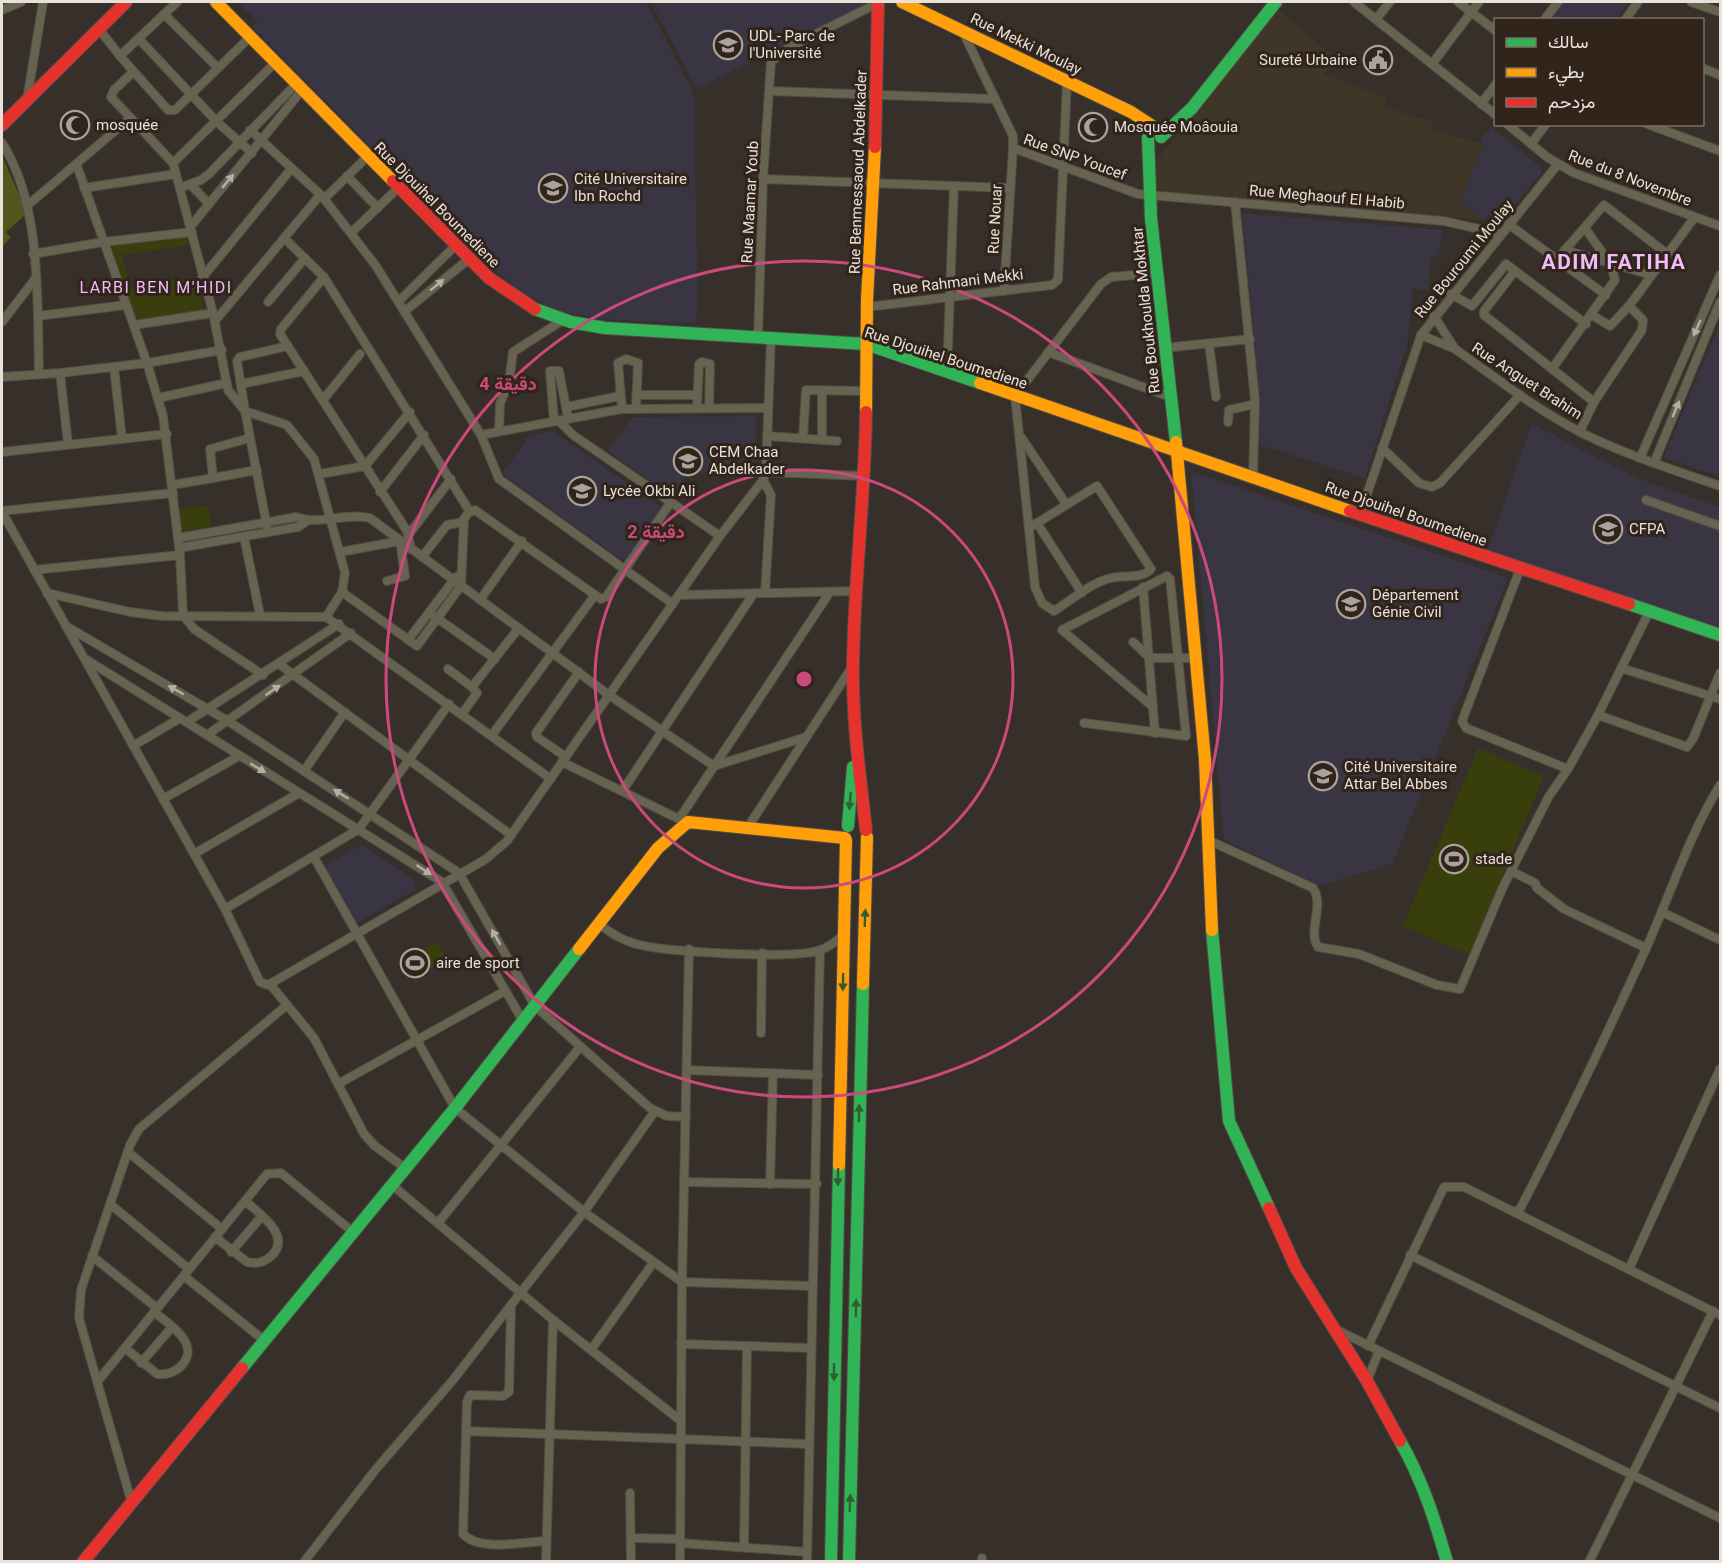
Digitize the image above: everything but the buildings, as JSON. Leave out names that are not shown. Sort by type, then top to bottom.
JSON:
[{"type":"main road","points":[[2,125],[126,2]]},
{"type":"main road","name":"Rue Djouihel Boumediene","points":[[216,2],[469,260],[521,301],[563,320],[605,328],[866,344],[1360,515],[1720,635]]},
{"type":"main road","name":"Rue Benmessaoud Abdelkader","points":[[856,735],[853,665],[865,476],[867,307],[878,2]]},
{"type":"main road","name":"Rue Mekki Moulay","points":[[902,2],[1120,107],[1154,134]]},
{"type":"main road","points":[[1154,134],[1185,115],[1276,2]]},
{"type":"main road","name":"Rue Boukhoulda Mokhtar","points":[[1154,134],[1148,164],[1150,195],[1164,348],[1177,452],[1205,760],[1214,970],[1229,1121],[1280,1238],[1332,1327],[1368,1381],[1402,1443],[1425,1490],[1448,1562]]},
{"type":"main road","points":[[831,1562],[846,833],[856,735]]},
{"type":"main road","points":[[849,1562],[867,834],[856,735]]},
{"type":"main road","points":[[83,1562],[455,1108],[658,848],[683,821],[746,830],[828,836],[846,833],[858,823],[867,834]]},
{"type":"main road","points":[[846,833],[856,845],[862,843],[867,834]]},
{"type":"street","points":[[2,10],[21,2]]},
{"type":"street","points":[[27,100],[43,2]]},
{"type":"street","points":[[120,56],[177,2]]},
{"type":"street","name":"Rue Maamar Youb","points":[[765,593],[771,495],[764,476],[768,408],[764,338],[763,179],[771,62],[778,53],[878,2]]},
{"type":"street","points":[[1354,2],[1494,114]]},
{"type":"street","points":[[1376,19],[1390,2]]},
{"type":"street","points":[[1458,2],[1494,29]]},
{"type":"street","points":[[1432,64],[1479,2]]},
{"type":"street","points":[[1546,18],[1558,2]]},
{"type":"street","points":[[1626,18],[1638,2]]},
{"type":"street","points":[[1692,2],[1720,12]]},
{"type":"street","points":[[164,14],[218,68]]},
{"type":"street","points":[[99,29],[132,73],[168,110],[175,110],[250,37]]},
{"type":"street","name":"Rue SNP Youcef","points":[[963,30],[1013,138],[1013,148],[1133,192],[1150,195]]},
{"type":"street","points":[[139,39],[216,121],[252,153]]},
{"type":"street","points":[[173,163],[275,63]]},
{"type":"street","points":[[1704,69],[1720,75]]},
{"type":"street","points":[[132,73],[111,94],[113,100],[173,163],[214,317],[232,398],[245,411],[287,425],[314,459],[320,474],[329,520],[345,573],[342,592],[326,617]]},
{"type":"street","points":[[1063,166],[1067,81]]},
{"type":"street","points":[[180,188],[208,174],[250,130],[299,87]]},
{"type":"street","points":[[33,254],[191,229],[262,141],[299,87]]},
{"type":"street","points":[[1481,104],[1494,87]]},
{"type":"street","points":[[770,91],[995,99]]},
{"type":"street","points":[[28,205],[77,166],[130,118]]},
{"type":"street","name":"Rue du 8 Novembre","points":[[1509,126],[1558,164],[1574,173],[1720,226]]},
{"type":"street","points":[[1531,144],[1544,126]]},
{"type":"street","points":[[1652,126],[1720,151]]},
{"type":"street","points":[[250,130],[322,197],[351,233],[399,301],[481,435],[496,474],[504,484],[673,604]]},
{"type":"street","points":[[2,143],[28,205],[38,316],[39,373]]},
{"type":"street","name":"Rue Nouar","points":[[1004,291],[1013,148]]},
{"type":"street","points":[[134,325],[214,317],[322,197],[367,157]]},
{"type":"street","name":"Rue Bouroumi Moulay","points":[[1360,515],[1420,335],[1558,164]]},
{"type":"street","points":[[77,166],[147,363],[167,434],[183,615],[194,629],[263,675]]},
{"type":"street","name":"Rue Rahmani Mekki","points":[[867,307],[1052,285],[1060,275],[1063,166]]},
{"type":"street","points":[[202,278],[291,169]]},
{"type":"street","points":[[84,188],[176,174]]},
{"type":"street","points":[[347,176],[378,207]]},
{"type":"street","points":[[763,179],[1010,188]]},
{"type":"street","points":[[190,185],[209,204]]},
{"type":"street","points":[[947,372],[954,186]]},
{"type":"street","points":[[351,233],[398,188]]},
{"type":"street","name":"Rue Meghaouf El Habib","points":[[1150,195],[1444,220],[1501,234]]},
{"type":"street","points":[[1235,202],[1255,404],[1253,478]]},
{"type":"street","points":[[1558,258],[1602,206],[1606,205],[1667,254]]},
{"type":"street","points":[[1592,315],[1610,326],[1629,306],[1694,218]]},
{"type":"street","points":[[1508,224],[1558,258],[1606,295]]},
{"type":"street","points":[[1552,369],[1615,280],[1611,265],[1585,228]]},
{"type":"street","points":[[284,238],[324,277],[410,412],[470,512]]},
{"type":"street","points":[[399,301],[455,246]]},
{"type":"street","points":[[1565,250],[1652,275]]},
{"type":"street","points":[[268,302],[305,258]]},
{"type":"street","points":[[405,311],[469,260]]},
{"type":"street","points":[[1451,294],[1471,306],[1503,265],[1515,271],[1586,324]]},
{"type":"street","points":[[1515,271],[1483,313],[1594,402]]},
{"type":"street","points":[[1033,526],[1094,486],[1098,487],[1151,566],[1147,573],[1104,580],[1054,612],[1042,603],[1035,587],[1033,526],[1015,396],[1106,280],[1157,273]]},
{"type":"street","points":[[1640,458],[1720,275]]},
{"type":"street","points":[[324,277],[280,330],[408,534],[411,549]]},
{"type":"street","points":[[2,322],[35,279]]},
{"type":"street","points":[[1654,463],[1720,302]]},
{"type":"street","points":[[38,316],[126,305]]},
{"type":"street","points":[[1580,431],[1594,402],[1642,330],[1643,320],[1629,306]]},
{"type":"street","points":[[1434,316],[1455,348]]},
{"type":"street","points":[[499,431],[500,404],[509,381],[513,352],[563,320]]},
{"type":"street","points":[[1420,335],[1455,348]]},
{"type":"street","points":[[1164,348],[1250,339]]},
{"type":"street","points":[[1209,344],[1216,397]]},
{"type":"street","points":[[268,532],[237,361],[239,358],[288,346]]},
{"type":"street","name":"Rue Anguet Brahim","points":[[1455,348],[1520,395],[1580,431],[1640,458],[1720,486]]},
{"type":"street","points":[[2,377],[39,373],[60,374],[147,363],[222,350]]},
{"type":"street","points":[[1048,352],[1170,396]]},
{"type":"street","points":[[323,400],[360,354]]},
{"type":"street","points":[[622,409],[618,363],[626,359],[638,362],[636,409]]},
{"type":"street","points":[[696,408],[700,363],[708,362],[709,408]]},
{"type":"street","points":[[114,367],[122,439]]},
{"type":"street","points":[[241,384],[304,370]]},
{"type":"street","points":[[568,418],[559,371],[550,371],[556,421],[720,536]]},
{"type":"street","points":[[60,374],[68,444]]},
{"type":"street","points":[[158,398],[227,383]]},
{"type":"street","points":[[822,390],[822,440]]},
{"type":"street","points":[[803,438],[805,392],[865,391]]},
{"type":"street","points":[[636,395],[697,395]]},
{"type":"street","points":[[1382,448],[1419,483],[1432,487],[1440,483],[1520,395]]},
{"type":"street","points":[[566,406],[620,396]]},
{"type":"street","points":[[1228,422],[1229,410],[1255,404]]},
{"type":"street","points":[[481,435],[622,409],[768,408]]},
{"type":"street","points":[[320,474],[365,466],[410,412]]},
{"type":"street","points":[[2,452],[167,434]]},
{"type":"street","points":[[1020,434],[1066,504]]},
{"type":"street","points":[[380,492],[424,435]]},
{"type":"street","points":[[767,436],[837,441]]},
{"type":"street","points":[[213,478],[210,449],[250,438]]},
{"type":"street","points":[[257,471],[213,478],[173,489],[2,511],[225,909],[260,982],[270,984],[314,1038],[368,1139],[405,1168]]},
{"type":"street","points":[[270,984],[442,882],[489,857],[511,835],[764,476],[865,476]]},
{"type":"street","points":[[408,534],[451,479]]},
{"type":"street","points":[[1646,500],[1720,526]]},
{"type":"street","points":[[470,512],[483,514],[595,595],[604,598],[671,502]]},
{"type":"street","points":[[342,592],[417,646],[461,586],[464,572],[464,522],[470,512]]},
{"type":"street","points":[[178,538],[296,517],[307,521],[359,516],[370,518],[609,695],[714,766]]},
{"type":"street","points":[[34,570],[179,551],[298,527],[307,521]]},
{"type":"street","points":[[422,557],[447,525],[464,522]]},
{"type":"street","points":[[1033,526],[1082,593]]},
{"type":"street","points":[[219,531],[220,541]]},
{"type":"street","points":[[244,537],[260,615]]},
{"type":"street","points":[[340,552],[400,541]]},
{"type":"street","points":[[387,581],[405,576],[400,541]]},
{"type":"street","points":[[480,600],[522,542]]},
{"type":"street","points":[[1520,569],[1462,721],[1466,728],[1568,769]]},
{"type":"street","points":[[408,640],[453,580],[464,572]]},
{"type":"street","points":[[1084,723],[1186,735],[1170,578],[1165,576],[1062,630],[1153,707]]},
{"type":"street","points":[[1143,587],[1155,733]]},
{"type":"street","points":[[679,595],[858,591]]},
{"type":"street","points":[[579,672],[536,734],[564,759],[683,821],[714,766],[830,592]]},
{"type":"street","points":[[47,593],[130,612],[326,617],[339,624],[551,779]]},
{"type":"street","points":[[623,790],[754,593]]},
{"type":"street","points":[[492,735],[595,595]]},
{"type":"street","points":[[429,612],[495,659]]},
{"type":"street","points":[[1208,840],[1313,888],[1319,906],[1315,939],[1318,947],[1359,954],[1437,985],[1456,989],[1463,987],[1511,871],[1549,796],[1568,769],[1598,715],[1649,612]]},
{"type":"street","points":[[133,746],[208,709],[339,624]]},
{"type":"street","points":[[66,626],[228,721],[372,813],[459,873],[535,1006],[655,1111],[673,1117],[686,1117]]},
{"type":"street","points":[[472,687],[519,628]]},
{"type":"street","points":[[207,735],[351,633]]},
{"type":"street","points":[[1133,642],[1150,658],[1195,658]]},
{"type":"street","points":[[84,658],[442,882],[523,1021]]},
{"type":"street","points":[[279,664],[511,835]]},
{"type":"street","points":[[746,830],[853,665]]},
{"type":"street","points":[[1621,668],[1720,699]]},
{"type":"street","points":[[448,669],[477,693],[462,714]]},
{"type":"street","points":[[1598,715],[1687,747],[1693,739],[1720,673]]},
{"type":"street","points":[[225,909],[359,829],[450,704]]},
{"type":"street","points":[[304,771],[345,712]]},
{"type":"street","points":[[714,766],[806,737]]},
{"type":"street","points":[[163,799],[239,756]]},
{"type":"street","points":[[1514,1212],[1520,1209],[1530,1190],[1608,1033],[1662,912],[1679,866],[1720,785]]},
{"type":"street","points":[[194,854],[299,793]]},
{"type":"street","points":[[314,857],[455,1108],[584,1212],[682,1282],[813,1286]]},
{"type":"street","points":[[1511,871],[1535,883],[1537,888],[1564,909],[1646,948]]},
{"type":"street","points":[[1662,912],[1720,940]]},
{"type":"street","points":[[599,924],[615,936],[633,943],[762,953],[820,950],[844,933]]},
{"type":"street","points":[[680,1562],[681,1344],[689,949]]},
{"type":"street","points":[[807,1562],[817,1184],[820,950]]},
{"type":"street","points":[[761,1033],[762,953]]},
{"type":"street","points":[[338,1084],[505,991]]},
{"type":"street","points":[[132,1504],[78,1311],[79,1297],[132,1139],[144,1124],[287,1005]]},
{"type":"street","points":[[438,1223],[580,1047]]},
{"type":"street","points":[[1629,1269],[1720,1069]]},
{"type":"street","points":[[687,1070],[818,1075]]},
{"type":"street","points":[[771,1184],[773,1073]]},
{"type":"street","points":[[304,1562],[376,1469],[453,1380],[512,1305],[584,1212],[655,1111]]},
{"type":"street","points":[[128,1152],[222,1229]]},
{"type":"street","points":[[97,1382],[265,1176],[277,1172],[353,1232]]},
{"type":"street","points":[[684,1182],[817,1184]]},
{"type":"street","points":[[392,1185],[553,1320],[681,1421]]},
{"type":"street","points":[[1368,1346],[1444,1187],[1464,1187],[1717,1313],[1676,1387],[1589,1562]]},
{"type":"street","points":[[215,1237],[231,1252],[251,1263],[263,1262],[273,1254],[277,1247],[277,1235],[262,1216],[245,1201]]},
{"type":"street","points":[[110,1204],[265,1341]]},
{"type":"street","points":[[231,1252],[262,1216]]},
{"type":"street","points":[[1410,1255],[1720,1408]]},
{"type":"street","points":[[92,1256],[156,1310],[184,1338],[187,1346],[186,1358],[180,1368],[161,1374],[141,1363],[125,1348]]},
{"type":"street","points":[[591,1350],[653,1263]]},
{"type":"street","points":[[512,1305],[509,1392],[503,1396],[470,1395],[467,1402],[463,1534],[474,1542],[489,1544],[546,1541]]},
{"type":"street","points":[[546,1562],[553,1320]]},
{"type":"street","points":[[141,1363],[172,1327]]},
{"type":"street","points":[[1332,1327],[1720,1518]]},
{"type":"street","points":[[681,1344],[812,1348]]},
{"type":"street","points":[[744,1547],[747,1347]]},
{"type":"street","points":[[1368,1381],[1379,1351]]},
{"type":"street","points":[[466,1431],[809,1444]]},
{"type":"street","points":[[630,1493],[631,1562]]},
{"type":"street","points":[[631,1538],[807,1552]]},
{"type":"shaded area","name":"Cité Universitaire Ibn Rochd","points":[[237,2],[646,2],[692,90],[696,108],[694,115],[698,302],[696,324],[602,319],[556,311],[518,289],[483,261],[252,26],[258,22]]},
{"type":"shaded area","name":"UDL- Parc de l'Université","points":[[651,2],[869,2],[697,89]]},
{"type":"shaded area","points":[[1563,2],[1629,2],[1617,18],[1551,18]]},
{"type":"shaded area","points":[[1279,10],[1337,60],[1324,74],[1387,98],[1384,107],[1433,122],[1431,129],[1483,144],[1460,201],[1483,220],[1160,191],[1155,184],[1151,167]]},
{"type":"shaded area","points":[[1491,127],[1541,167],[1542,172],[1499,224],[1488,214],[1483,220],[1460,201],[1483,145],[1479,141]]},
{"type":"shaded area","points":[[1242,213],[1443,230],[1439,254],[1429,259],[1429,290],[1413,289],[1407,345],[1365,478],[1259,445],[1255,342]]},
{"type":"shaded area","points":[[1720,324],[1720,477],[1664,457]]},
{"type":"shaded area","name":"CEM Chaa Abdelkader","points":[[757,416],[753,477],[689,471],[671,496],[608,451],[632,417]]},
{"type":"shaded area","name":"CFPA","points":[[1532,424],[1637,478],[1720,507],[1720,633],[1487,551]]},
{"type":"shaded area","name":"Lycée Okbi Ali","points":[[553,431],[663,508],[625,562],[502,474],[530,435]]},
{"type":"shaded area","points":[[1191,471],[1508,578],[1393,863],[1321,886],[1224,840]]},
{"type":"shaded area","points":[[362,845],[414,879],[416,889],[356,923],[326,868],[328,863]]},
{"type":"green space","points":[[2,156],[27,213],[6,232],[11,237],[2,247]]},
{"type":"green space","points":[[188,237],[189,245],[122,255],[130,287],[197,277],[204,311],[137,319],[108,246]]},
{"type":"green space","points":[[208,506],[211,527],[182,531],[179,509]]},
{"type":"green space","points":[[1478,748],[1544,776],[1469,955],[1403,926]]},
{"type":"green space","points":[[437,942],[447,959],[414,978],[404,960]]},
{"type":"traffic: fast","points":[[1161,137],[1192,108],[1276,2]]},
{"type":"traffic: fast","points":[[1148,138],[1151,218],[1176,442]]},
{"type":"traffic: fast","points":[[535,309],[571,322],[605,328],[866,344],[980,383]]},
{"type":"traffic: fast","points":[[1629,604],[1720,635]]},
{"type":"traffic: fast","points":[[848,826],[853,767]]},
{"type":"traffic: fast","points":[[1212,930],[1229,1121],[1269,1208]]},
{"type":"traffic: fast","points":[[242,1368],[455,1108],[579,949]]},
{"type":"traffic: fast","points":[[849,1562],[863,984]]},
{"type":"traffic: fast","points":[[831,1562],[839,1165]]},
{"type":"traffic: fast","points":[[1400,1441],[1427,1500],[1447,1562]]},
{"type":"traffic: slow","points":[[216,2],[393,181]]},
{"type":"traffic: slow","points":[[902,2],[1131,112],[1154,127]]},
{"type":"traffic: slow","points":[[866,412],[867,300],[875,147]]},
{"type":"traffic: slow","points":[[980,383],[1350,511]]},
{"type":"traffic: slow","points":[[1176,442],[1205,760],[1212,930]]},
{"type":"traffic: slow","points":[[579,949],[658,848],[688,822],[845,838]]},
{"type":"traffic: slow","points":[[863,984],[867,837]]},
{"type":"traffic: slow","points":[[839,1165],[846,840]]},
{"type":"traffic: jam","points":[[2,125],[126,2]]},
{"type":"traffic: jam","points":[[875,147],[878,2]]},
{"type":"traffic: jam","points":[[393,181],[489,278],[535,309]]},
{"type":"traffic: jam","points":[[866,412],[853,665],[855,727],[866,830]]},
{"type":"traffic: jam","points":[[1350,511],[1629,604]]},
{"type":"traffic: jam","points":[[1269,1208],[1296,1268],[1367,1381],[1400,1441]]},
{"type":"traffic: jam","points":[[83,1562],[242,1368]]},
{"type":"place","name":"UDL- Parc de l'Université","points":[[728,45]]},
{"type":"place","name":"Sureté Urbaine","points":[[1378,60]]},
{"type":"place","name":"mosquée","points":[[75,125]]},
{"type":"place","name":"Mosquée Moâouia","points":[[1093,127]]},
{"type":"place","name":"Cité Universitaire Ibn Rochd","points":[[553,188]]},
{"type":"place","name":"CEM Chaa Abdelkader","points":[[688,461]]},
{"type":"place","name":"Lycée Okbi Ali","points":[[582,491]]},
{"type":"place","name":"CFPA","points":[[1608,529]]},
{"type":"place","name":"Département Génie Civil","points":[[1351,604]]},
{"type":"place","name":"Cité Universitaire Attar Bel Abbes","points":[[1323,776]]},
{"type":"place","name":"stade","points":[[1454,859]]},
{"type":"place","name":"aire de sport","points":[[415,963]]},
{"type":"district","name":"ADIM FATIHA","points":[[1614,262]]},
{"type":"district","name":"LARBI BEN M'HIDI","points":[[156,287]]}]
